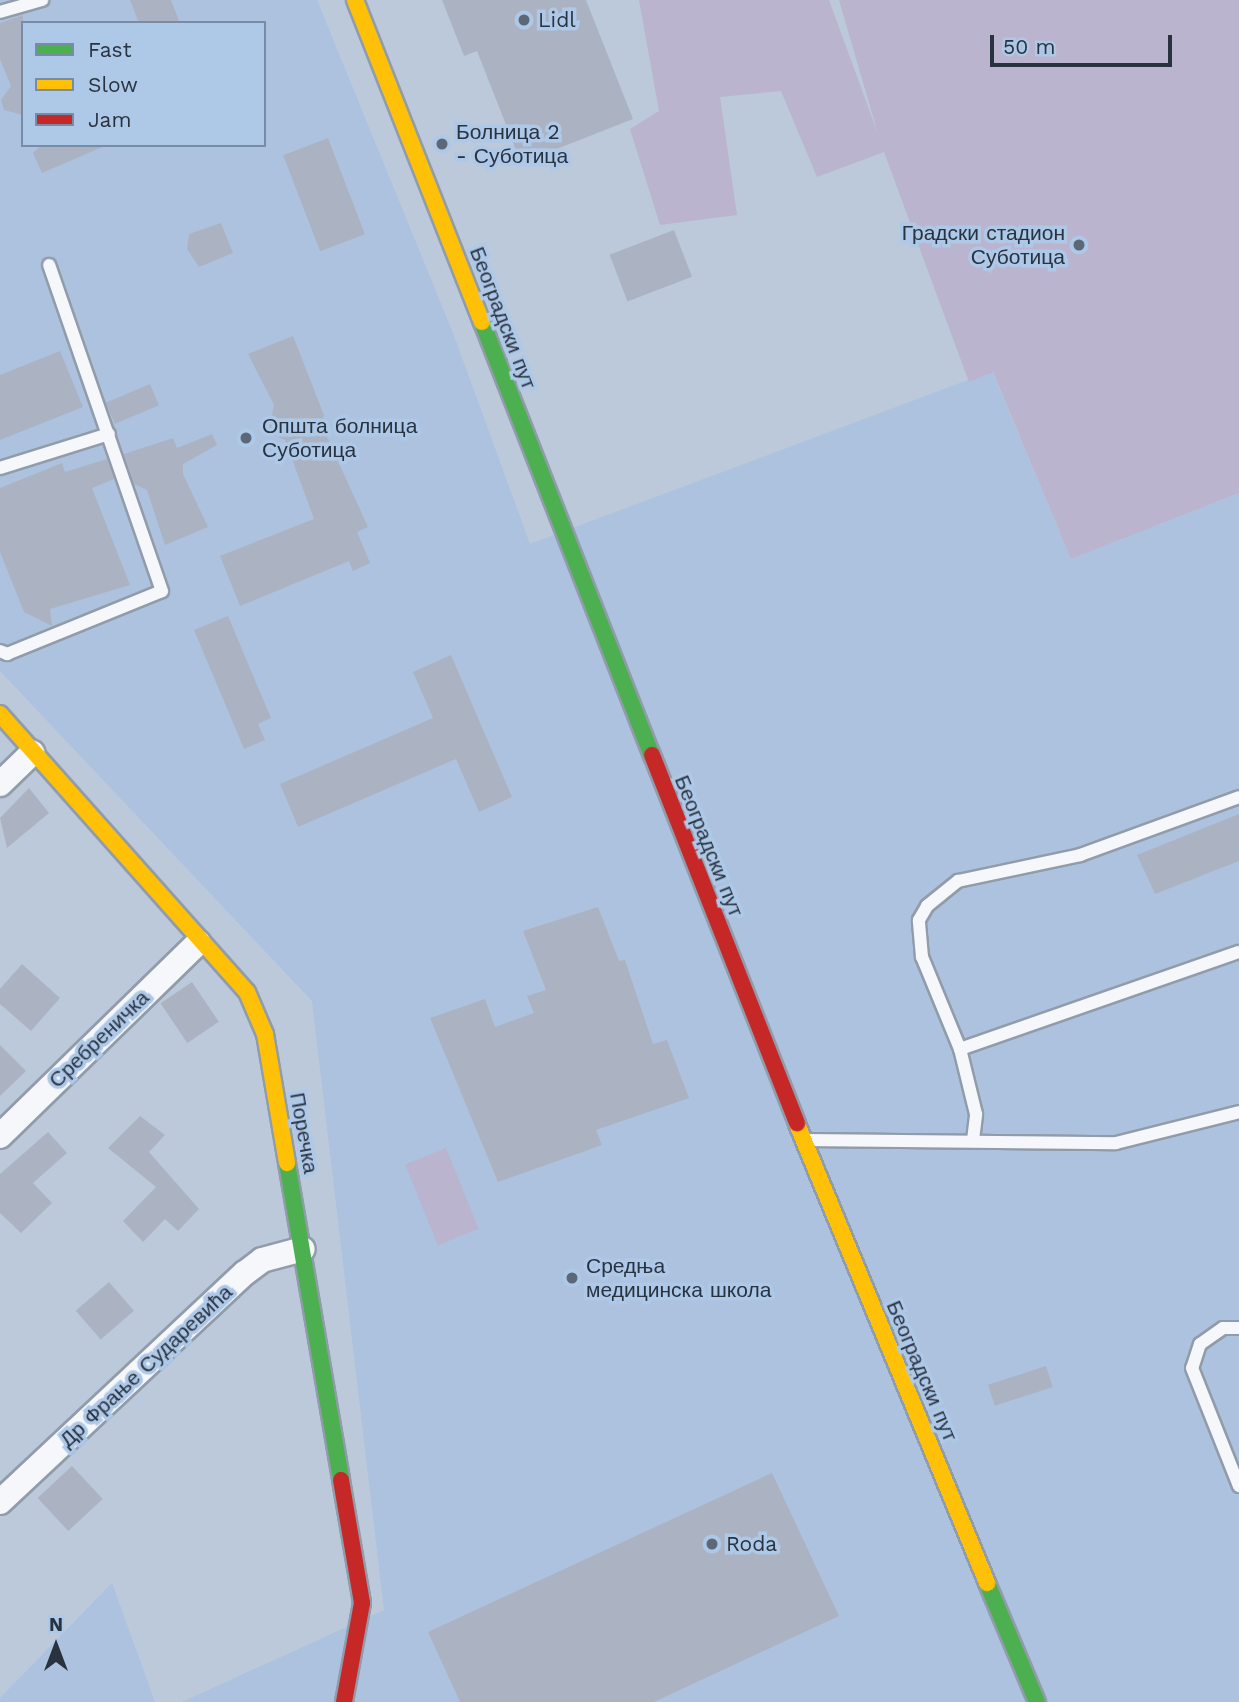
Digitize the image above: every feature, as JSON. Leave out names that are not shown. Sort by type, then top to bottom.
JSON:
[{"type":"main road","name":"Београдски пут","points":[[355,0],[803,1140],[1037,1702]]},
{"type":"main road","name":"Поречка","points":[[0,714],[198,943],[247,992],[265,1034],[362,1603],[344,1702]]},
{"type":"street","points":[[0,784],[32,753]]},
{"type":"street","name":"Сребреничка","points":[[0,1136],[198,943]]},
{"type":"street","name":"Др Фрање Сударевића","points":[[0,1502],[245,1273],[262,1260],[303,1249]]},
{"type":"lane","points":[[0,12],[43,0]]},
{"type":"lane","points":[[0,651],[7,654],[162,591],[49,265]]},
{"type":"lane","points":[[0,468],[109,434]]},
{"type":"lane","points":[[973,1140],[976,1114],[960,1049],[918,936],[919,920],[939,893],[984,874],[1080,855],[1239,797]]},
{"type":"lane","points":[[960,1049],[1239,952]]},
{"type":"lane","points":[[803,1140],[1116,1143],[1239,1112]]},
{"type":"lane","points":[[1239,1328],[1223,1328],[1200,1345],[1192,1368],[1239,1486]]},
{"type":"shaded area","points":[[0,0],[317,0],[453,333],[530,544],[992,371],[1071,559],[1239,493],[1239,1702],[182,1702],[384,1610],[312,1001],[0,671]]},
{"type":"shaded area","name":"Градски стадион Суботица","points":[[639,0],[829,0],[878,134],[839,0],[1239,0],[1239,493],[1071,559],[993,372],[969,382],[884,152],[817,177],[781,91],[720,97],[737,215],[660,225],[630,129],[659,111]]},
{"type":"shaded area","points":[[446,1148],[479,1229],[438,1245],[405,1164]]},
{"type":"shaded area","points":[[112,1583],[155,1702],[0,1702],[0,1698]]},
{"type":"building","points":[[130,0],[171,0],[179,21],[138,21]]},
{"type":"building","points":[[442,0],[586,0],[633,119],[521,163],[477,51],[464,56]]},
{"type":"building","points":[[23,15],[21,114],[4,110],[1,100],[11,86],[0,59],[0,23]]},
{"type":"building","points":[[328,138],[365,234],[320,251],[283,155]]},
{"type":"building","points":[[39,147],[102,147],[42,173],[33,153]]},
{"type":"building","points":[[221,223],[233,253],[199,267],[187,249],[189,234]]},
{"type":"building","points":[[674,230],[692,277],[628,301],[610,255]]},
{"type":"building","points":[[293,336],[324,415],[322,426],[368,527],[357,532],[370,563],[353,571],[349,561],[240,606],[220,556],[314,519],[285,440],[268,433],[274,405],[248,354]]},
{"type":"building","points":[[60,351],[83,407],[0,440],[0,375]]},
{"type":"building","points":[[150,384],[159,405],[115,424],[106,403]]},
{"type":"building","points":[[212,434],[217,445],[183,464],[183,474],[208,527],[165,545],[147,490],[134,484],[124,454],[173,438],[177,448]]},
{"type":"building","points":[[107,459],[114,479],[92,488],[130,585],[50,609],[52,626],[24,612],[0,552],[0,488],[62,463],[65,472]]},
{"type":"building","points":[[228,616],[271,718],[258,724],[265,740],[244,749],[194,630]]},
{"type":"building","points":[[451,655],[512,797],[479,812],[456,759],[298,827],[280,784],[433,718],[413,672]]},
{"type":"building","points":[[29,788],[49,813],[7,848],[0,818]]},
{"type":"building","points":[[1239,814],[1239,861],[1155,894],[1137,855]]},
{"type":"building","points":[[598,907],[619,961],[625,960],[653,1044],[667,1040],[689,1098],[596,1130],[602,1145],[498,1182],[430,1018],[485,999],[495,1027],[534,1013],[527,996],[546,990],[523,931]]},
{"type":"building","points":[[22,964],[60,998],[31,1031],[0,1004],[0,989]]},
{"type":"building","points":[[192,982],[219,1022],[187,1043],[160,1003]]},
{"type":"building","points":[[0,1045],[26,1071],[0,1096]]},
{"type":"building","points":[[140,1116],[165,1135],[149,1152],[199,1209],[178,1231],[165,1219],[143,1242],[123,1221],[156,1187],[108,1148]]},
{"type":"building","points":[[48,1132],[67,1153],[33,1183],[52,1203],[21,1233],[0,1213],[0,1174]]},
{"type":"building","points":[[109,1282],[134,1311],[101,1340],[76,1311]]},
{"type":"building","points":[[1046,1366],[1053,1387],[995,1406],[988,1385]]},
{"type":"building","points":[[72,1466],[103,1499],[68,1531],[38,1498]]},
{"type":"building","name":"Roda","points":[[772,1473],[839,1616],[654,1702],[460,1702],[428,1632]]},
{"type":"traffic: fast","points":[[482,322],[652,755]]},
{"type":"traffic: fast","points":[[287,1163],[341,1480]]},
{"type":"traffic: fast","points":[[987,1583],[1037,1702]]},
{"type":"traffic: slow","points":[[355,0],[482,322]]},
{"type":"traffic: slow","points":[[0,714],[247,992],[265,1034],[287,1163]]},
{"type":"traffic: slow","points":[[797,1124],[987,1583]]},
{"type":"traffic: jam","points":[[652,755],[797,1124]]},
{"type":"traffic: jam","points":[[341,1480],[362,1603],[344,1702]]},
{"type":"place","name":"Lidl","points":[[524,20]]},
{"type":"place","name":"Болница 2 - Суботица","points":[[442,144]]},
{"type":"place","name":"Градски стадион Суботица","points":[[1079,245]]},
{"type":"place","name":"Општа болница Суботица","points":[[246,438]]},
{"type":"place","name":"Средња медицинска школа","points":[[572,1278]]},
{"type":"place","name":"Roda","points":[[712,1544]]}]
